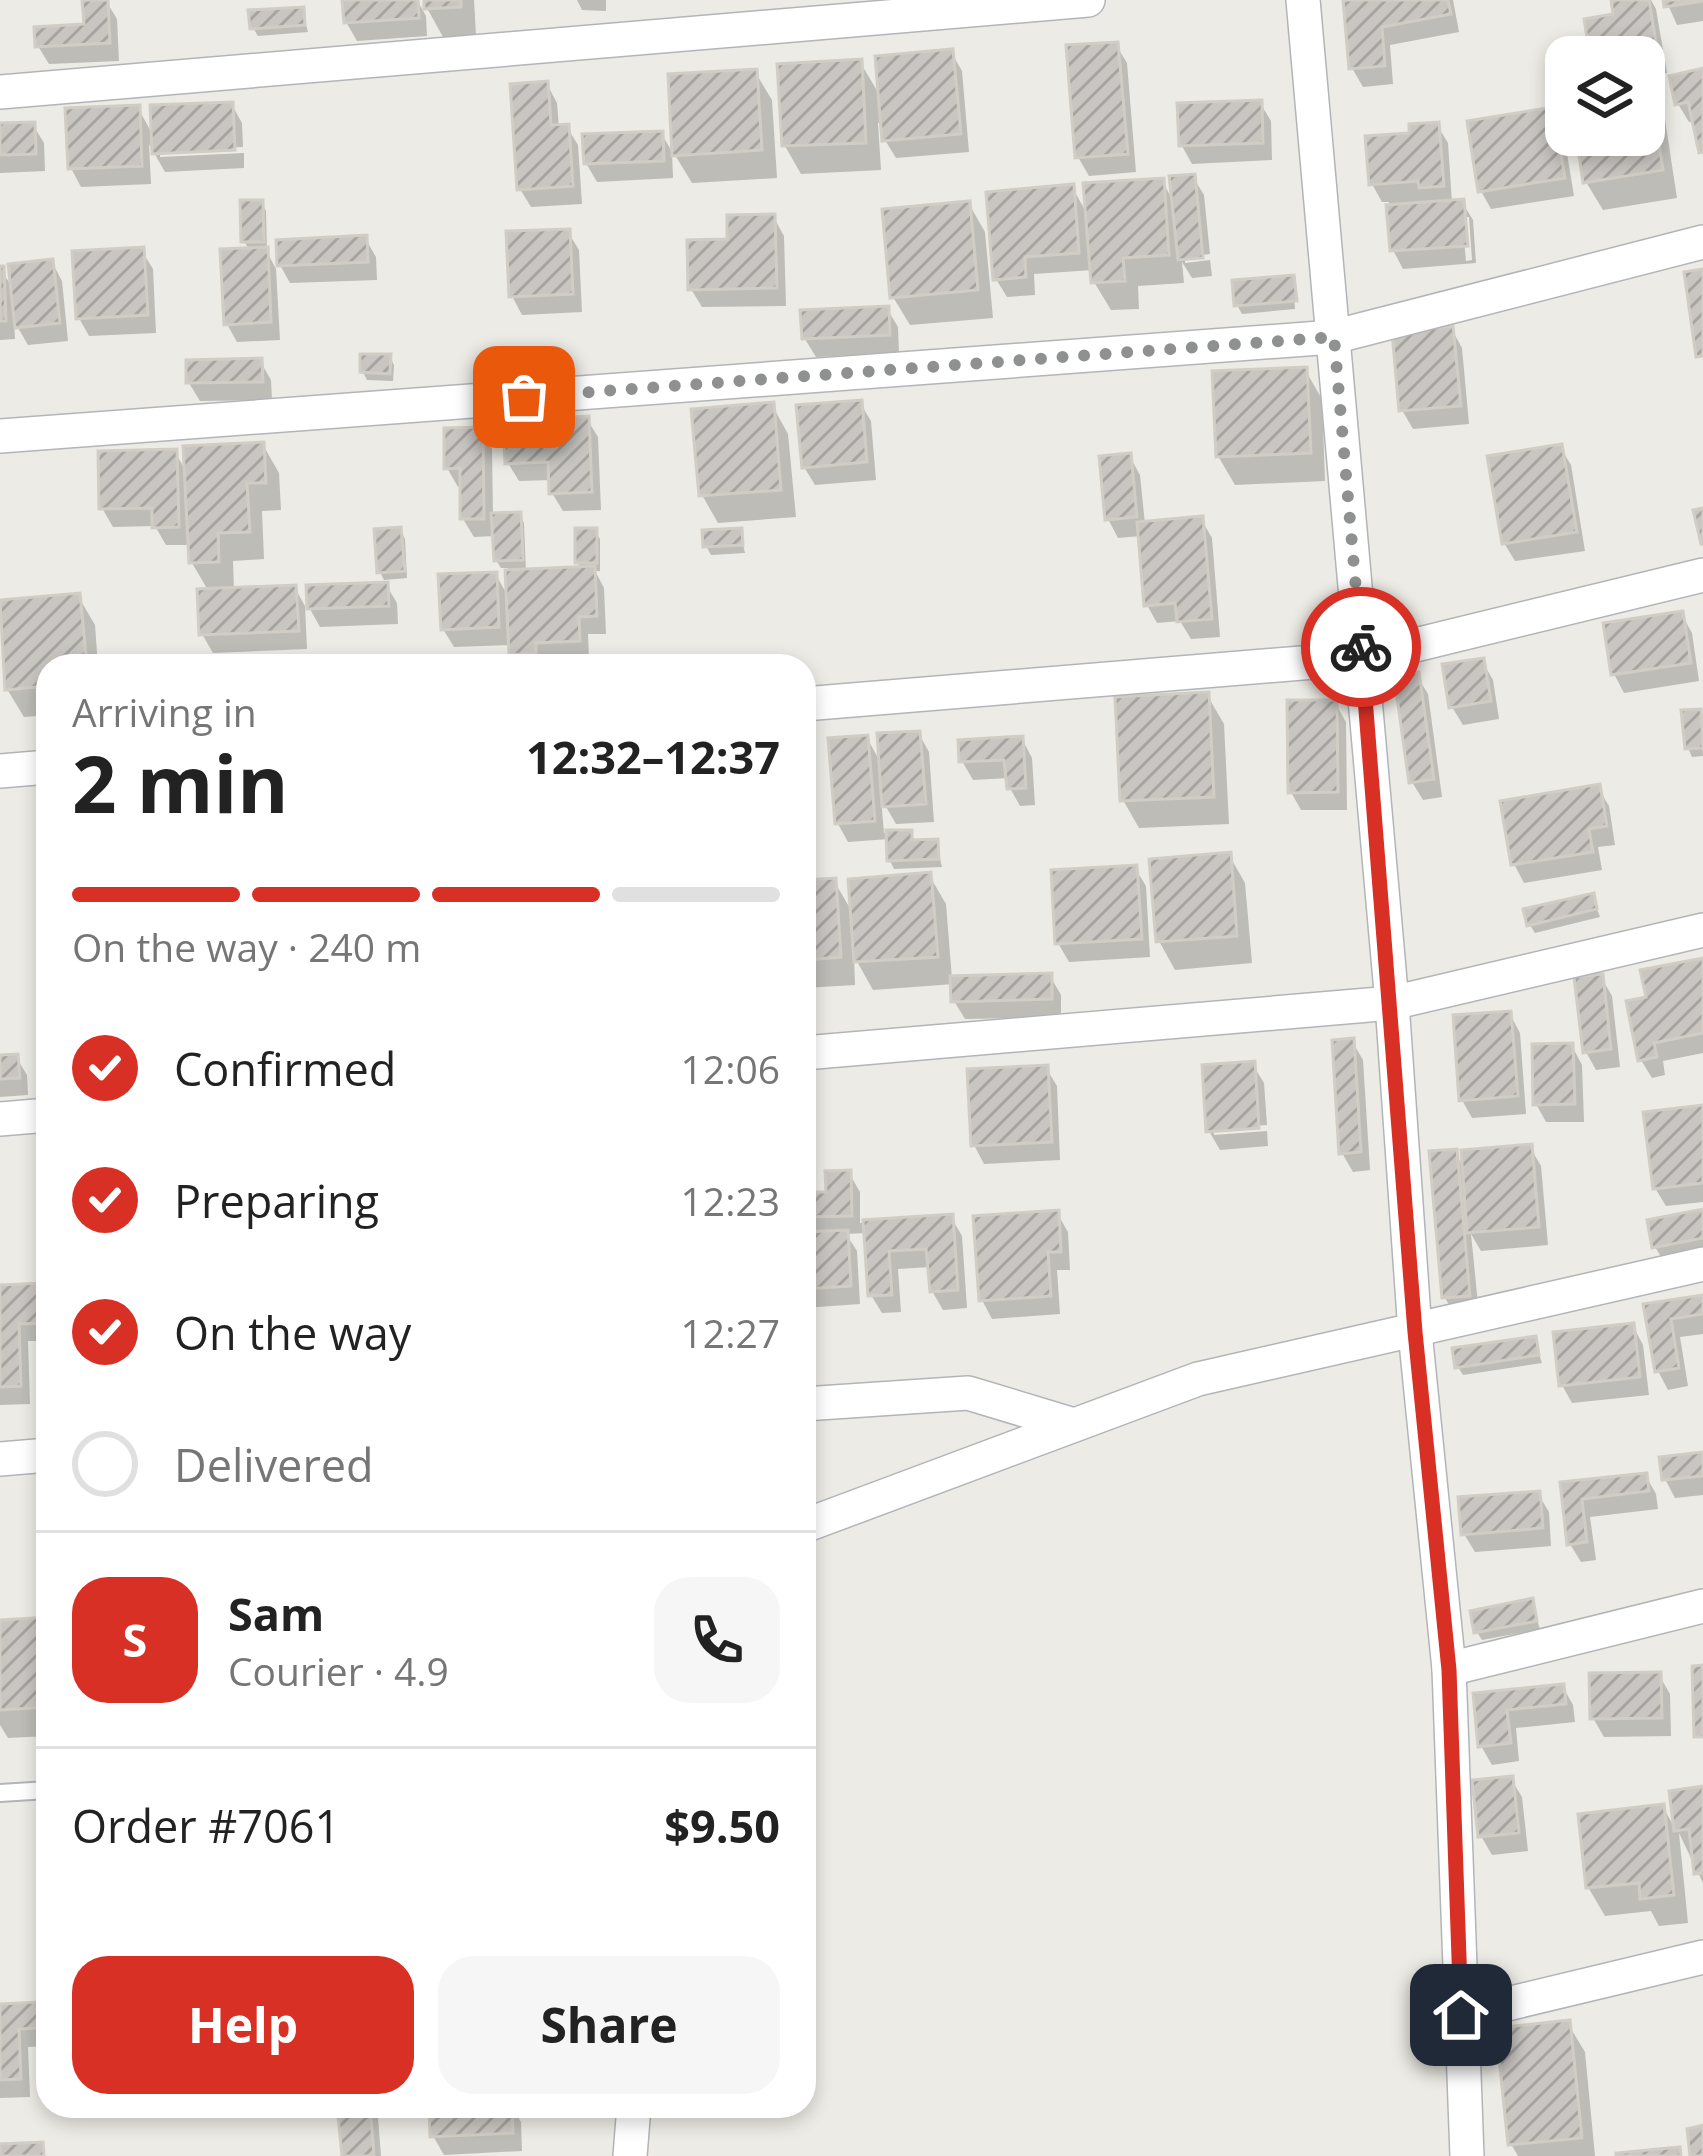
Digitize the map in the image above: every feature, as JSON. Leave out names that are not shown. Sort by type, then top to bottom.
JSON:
[{"type":"street","points":[[0,92],[1088,0]]},
{"type":"street","points":[[1303,0],[1392,1003],[1415,1332],[1449,1670],[1467,2156]]},
{"type":"street","points":[[0,436],[1334,337],[1703,242]]},
{"type":"street","points":[[816,703],[1362,658],[1703,575]]},
{"type":"street","points":[[0,771],[36,768]]},
{"type":"street","points":[[816,1052],[1392,1003],[1703,930]]},
{"type":"street","points":[[0,1119],[36,1116]]},
{"type":"street","points":[[816,1522],[1198,1379],[1703,1264]]},
{"type":"street","points":[[816,1403],[968,1393],[1074,1425]]},
{"type":"street","points":[[0,1459],[36,1457]]},
{"type":"street","points":[[1449,1670],[1703,1606]]},
{"type":"street","points":[[1461,2015],[1703,1957]]},
{"type":"street","points":[[631,2156],[633,2118]]},
{"type":"lane","points":[[0,1793],[36,1791]]},
{"type":"building","points":[[82,0],[108,0],[110,43],[35,47],[34,27],[84,24]]},
{"type":"building","points":[[342,0],[418,0],[419,18],[344,23]]},
{"type":"building","points":[[424,0],[461,0],[461,7],[424,9]]},
{"type":"building","points":[[1343,0],[1448,0],[1451,14],[1382,27],[1385,66],[1349,69]]},
{"type":"building","points":[[1611,0],[1649,0],[1655,36],[1587,36],[1584,19],[1613,14]]},
{"type":"building","points":[[1663,0],[1703,0],[1703,1],[1664,7]]},
{"type":"building","points":[[304,7],[305,25],[250,29],[248,10]]},
{"type":"building","points":[[1118,42],[1128,154],[1075,158],[1066,45]]},
{"type":"building","points":[[953,49],[961,134],[882,141],[875,56]]},
{"type":"building","points":[[862,59],[866,143],[782,146],[777,64]]},
{"type":"building","points":[[1703,68],[1703,152],[1699,153],[1688,102],[1675,105],[1669,76]]},
{"type":"building","points":[[757,69],[762,150],[672,156],[668,74]]},
{"type":"building","points":[[548,81],[551,125],[569,124],[573,186],[517,190],[510,84]]},
{"type":"building","points":[[1262,100],[1263,143],[1179,146],[1177,103]]},
{"type":"building","points":[[233,102],[235,150],[152,154],[150,105]]},
{"type":"building","points":[[140,105],[142,166],[68,169],[65,108]]},
{"type":"building","points":[[1545,108],[1545,156],[1561,156],[1565,178],[1478,192],[1467,121]]},
{"type":"building","points":[[35,122],[36,154],[0,155],[0,123]]},
{"type":"building","points":[[1439,122],[1444,186],[1419,188],[1418,181],[1369,185],[1365,136],[1409,133],[1409,124]]},
{"type":"building","points":[[663,131],[664,161],[584,164],[582,134]]},
{"type":"building","points":[[1579,156],[1661,156],[1663,170],[1583,183]]},
{"type":"building","points":[[1195,174],[1203,258],[1178,260],[1169,176]]},
{"type":"building","points":[[1164,178],[1169,255],[1123,258],[1125,281],[1091,283],[1083,183]]},
{"type":"building","points":[[1074,184],[1079,253],[1025,257],[1026,277],[993,280],[986,192]]},
{"type":"building","points":[[1464,199],[1468,246],[1390,251],[1386,205]]},
{"type":"building","points":[[240,200],[263,200],[264,242],[241,242]]},
{"type":"building","points":[[970,201],[978,290],[890,298],[882,209]]},
{"type":"building","points":[[775,214],[777,288],[688,290],[687,240],[727,239],[727,215]]},
{"type":"building","points":[[570,229],[573,294],[509,297],[506,231]]},
{"type":"building","points":[[367,235],[368,262],[277,266],[276,240]]},
{"type":"building","points":[[144,247],[148,315],[76,319],[72,251]]},
{"type":"building","points":[[268,247],[271,322],[224,325],[220,249]]},
{"type":"building","points":[[53,259],[60,323],[15,328],[8,264]]},
{"type":"building","points":[[0,266],[4,266],[6,321],[0,321]]},
{"type":"building","points":[[1703,269],[1703,356],[1696,357],[1684,272]]},
{"type":"building","points":[[1294,275],[1297,301],[1234,306],[1232,280]]},
{"type":"building","points":[[889,306],[890,335],[802,339],[800,310]]},
{"type":"building","points":[[1453,326],[1461,406],[1399,411],[1392,332]]},
{"type":"building","points":[[360,354],[391,354],[390,374],[360,372]]},
{"type":"building","points":[[262,358],[263,382],[186,383],[186,360]]},
{"type":"building","points":[[1307,367],[1311,453],[1216,457],[1212,371]]},
{"type":"building","points":[[862,400],[867,462],[802,468],[796,405]]},
{"type":"building","points":[[774,402],[781,490],[699,496],[691,409]]},
{"type":"building","points":[[589,416],[592,492],[549,494],[548,462],[505,464],[503,420]]},
{"type":"building","points":[[483,427],[484,519],[460,519],[460,468],[444,469],[444,428]]},
{"type":"building","points":[[264,442],[266,483],[247,483],[250,532],[218,533],[219,562],[189,563],[183,446]]},
{"type":"building","points":[[1562,444],[1577,532],[1502,544],[1487,456]]},
{"type":"building","points":[[177,449],[179,527],[152,528],[152,508],[99,509],[98,451]]},
{"type":"building","points":[[1131,453],[1137,517],[1105,520],[1099,456]]},
{"type":"building","points":[[1703,508],[1703,544],[1701,544],[1693,510]]},
{"type":"building","points":[[521,512],[523,560],[494,561],[491,513]]},
{"type":"building","points":[[1203,516],[1212,619],[1177,622],[1175,603],[1144,606],[1137,522]]},
{"type":"building","points":[[401,527],[405,571],[377,573],[374,529]]},
{"type":"building","points":[[575,528],[597,528],[597,563],[575,563]]},
{"type":"building","points":[[742,528],[743,545],[703,547],[702,530]]},
{"type":"building","points":[[595,566],[597,616],[579,617],[580,641],[536,643],[536,653],[509,654],[505,570]]},
{"type":"building","points":[[497,572],[499,627],[441,630],[438,574]]},
{"type":"building","points":[[388,582],[389,606],[307,609],[306,585]]},
{"type":"building","points":[[296,585],[299,631],[199,635],[197,589]]},
{"type":"building","points":[[80,593],[86,654],[36,654],[36,687],[5,690],[0,600]]},
{"type":"building","points":[[1683,611],[1691,663],[1611,675],[1603,623]]},
{"type":"building","points":[[1484,658],[1491,701],[1449,708],[1442,664]]},
{"type":"building","points":[[1419,672],[1434,779],[1409,783],[1394,676]]},
{"type":"building","points":[[1209,692],[1214,797],[1120,801],[1115,697]]},
{"type":"building","points":[[1287,700],[1337,700],[1338,792],[1288,793]]},
{"type":"building","points":[[1701,709],[1703,748],[1685,749],[1681,710]]},
{"type":"building","points":[[920,731],[926,804],[882,807],[877,733]]},
{"type":"building","points":[[868,735],[875,821],[835,824],[828,738]]},
{"type":"building","points":[[1023,736],[1026,788],[1007,789],[1004,760],[959,762],[958,740]]},
{"type":"building","points":[[1600,784],[1607,826],[1589,829],[1593,852],[1511,865],[1500,801]]},
{"type":"building","points":[[886,830],[912,830],[912,840],[938,839],[939,859],[887,861]]},
{"type":"building","points":[[1231,852],[1237,936],[1156,942],[1149,859]]},
{"type":"building","points":[[1137,865],[1142,939],[1055,944],[1051,870]]},
{"type":"building","points":[[931,872],[938,957],[854,962],[848,879]]},
{"type":"building","points":[[836,878],[841,957],[816,959],[816,879]]},
{"type":"building","points":[[1594,893],[1597,909],[1527,926],[1523,909]]},
{"type":"building","points":[[1703,958],[1703,1033],[1654,1043],[1657,1057],[1638,1061],[1626,1001],[1646,997],[1640,970]]},
{"type":"building","points":[[1052,973],[1052,999],[951,1002],[950,976]]},
{"type":"building","points":[[1603,974],[1611,1049],[1583,1053],[1574,977]]},
{"type":"building","points":[[1511,1011],[1518,1096],[1459,1101],[1453,1015]]},
{"type":"building","points":[[1354,1038],[1361,1152],[1339,1154],[1332,1040]]},
{"type":"building","points":[[1573,1043],[1575,1104],[1533,1105],[1532,1044]]},
{"type":"building","points":[[18,1054],[20,1078],[0,1079],[0,1055]]},
{"type":"building","points":[[1255,1061],[1259,1128],[1206,1132],[1202,1065]]},
{"type":"building","points":[[1048,1065],[1052,1142],[971,1146],[967,1069]]},
{"type":"building","points":[[1703,1105],[1703,1183],[1653,1189],[1643,1112]]},
{"type":"building","points":[[1532,1144],[1539,1227],[1467,1233],[1461,1150]]},
{"type":"building","points":[[1457,1149],[1470,1296],[1442,1298],[1429,1151]]},
{"type":"building","points":[[851,1170],[852,1216],[816,1217],[816,1192],[826,1192],[825,1171]]},
{"type":"building","points":[[1703,1209],[1703,1238],[1652,1248],[1647,1220]]},
{"type":"building","points":[[1059,1210],[1061,1252],[1048,1252],[1051,1296],[979,1301],[973,1216]]},
{"type":"building","points":[[953,1214],[958,1290],[930,1292],[926,1249],[889,1251],[892,1295],[868,1296],[863,1220]]},
{"type":"building","points":[[848,1230],[851,1286],[816,1288],[816,1231]]},
{"type":"building","points":[[36,1283],[36,1323],[19,1324],[21,1386],[0,1387],[0,1285]]},
{"type":"building","points":[[1703,1295],[1703,1314],[1671,1319],[1679,1368],[1655,1372],[1643,1304]]},
{"type":"building","points":[[1634,1323],[1640,1377],[1559,1386],[1553,1332]]},
{"type":"building","points":[[1536,1336],[1539,1355],[1455,1368],[1452,1348]]},
{"type":"building","points":[[1703,1452],[1703,1476],[1662,1480],[1659,1457]]},
{"type":"building","points":[[1647,1473],[1649,1491],[1582,1499],[1587,1542],[1567,1545],[1560,1482]]},
{"type":"building","points":[[1540,1491],[1543,1528],[1461,1535],[1458,1497]]},
{"type":"building","points":[[1533,1598],[1537,1621],[1474,1633],[1470,1611]]},
{"type":"building","points":[[36,1618],[36,1708],[0,1710],[0,1620]]},
{"type":"building","points":[[1703,1665],[1703,1737],[1694,1737],[1692,1666]]},
{"type":"building","points":[[1661,1672],[1662,1718],[1590,1719],[1589,1673]]},
{"type":"building","points":[[1564,1684],[1566,1704],[1507,1710],[1511,1743],[1478,1747],[1473,1693]]},
{"type":"building","points":[[1513,1776],[1519,1833],[1478,1837],[1472,1780]]},
{"type":"building","points":[[1703,1786],[1703,1873],[1694,1874],[1689,1829],[1674,1831],[1669,1791]]},
{"type":"building","points":[[1664,1804],[1674,1895],[1640,1899],[1639,1883],[1586,1888],[1578,1814]]},
{"type":"building","points":[[36,2002],[36,2028],[19,2029],[21,2079],[0,2080],[0,2004]]},
{"type":"building","points":[[1570,2020],[1582,2138],[1508,2145],[1496,2028]]},
{"type":"building","points":[[338,2118],[371,2118],[374,2156],[342,2156]]},
{"type":"building","points":[[429,2118],[512,2118],[513,2133],[430,2137]]},
{"type":"building","points":[[1703,2125],[1703,2156],[1690,2156],[1687,2129]]},
{"type":"building","points":[[43,2142],[44,2156],[0,2156],[0,2144]]},
{"type":"building","points":[[1680,2147],[1681,2156],[1616,2156],[1616,2153]]},
{"type":"way so far","points":[[524,397],[1334,337],[1361,647]]},
{"type":"route","points":[[1361,647],[1415,1332],[1449,1670],[1461,2015]]}]
